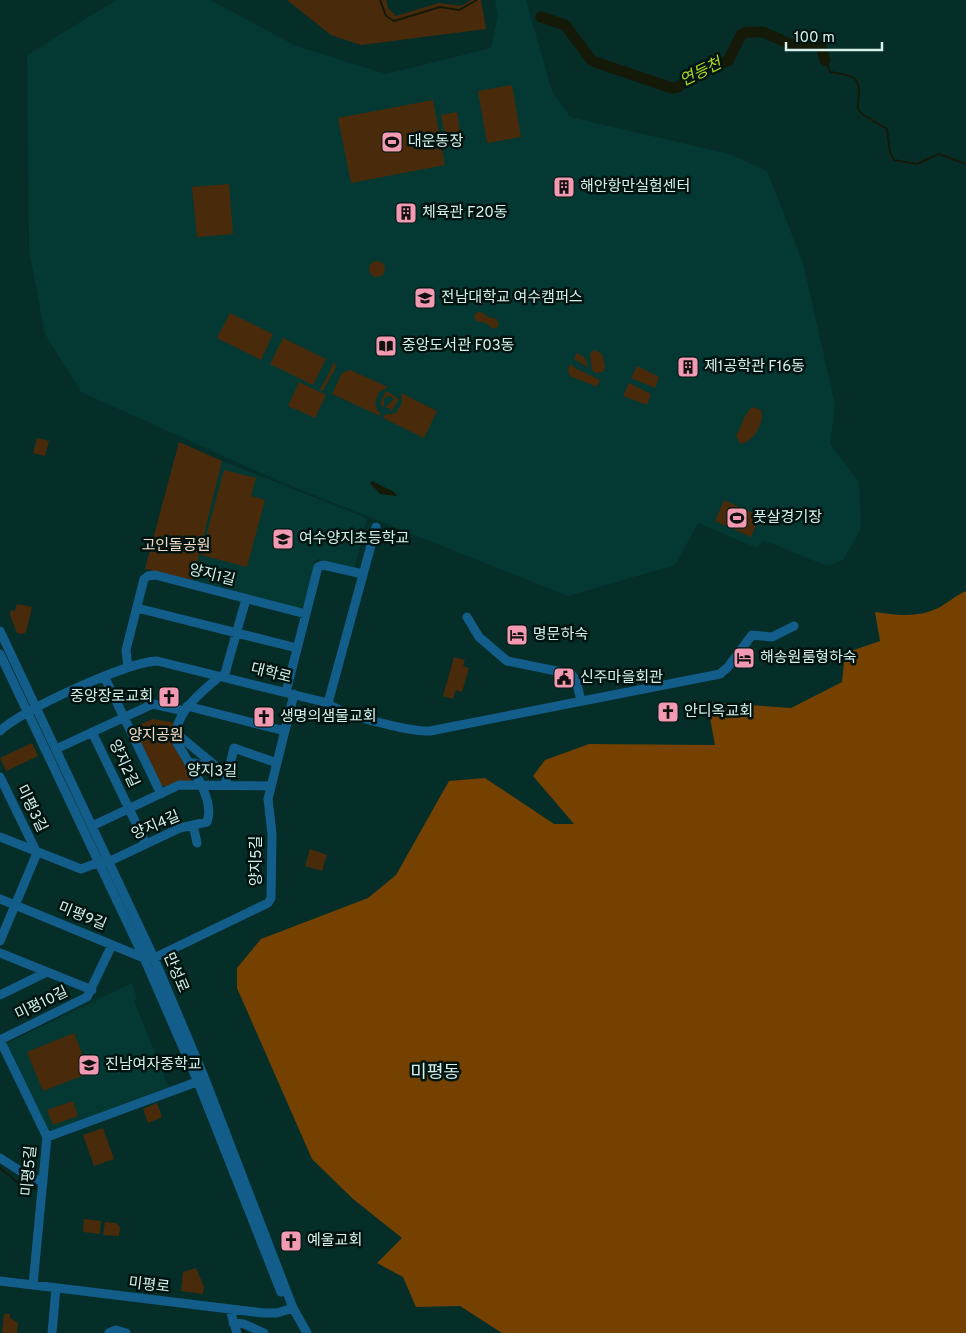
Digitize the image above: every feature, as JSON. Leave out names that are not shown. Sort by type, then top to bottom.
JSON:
[{"type":"street","points":[[328,703],[376,527]]},
{"type":"street","points":[[290,693],[297,648],[320,566],[363,574]]},
{"type":"street","name":"양지1길","points":[[128,667],[126,650],[144,579],[152,575],[306,614]]},
{"type":"street","name":"양지1길","points":[[222,676],[246,598]]},
{"type":"street","points":[[137,608],[297,648]]},
{"type":"street","points":[[467,617],[480,637],[507,661],[572,674],[576,680],[581,702]]},
{"type":"street","name":"대학로","points":[[37,709],[104,676],[128,667],[157,661],[328,703],[344,713],[424,732],[718,674],[728,667],[751,636],[755,634],[772,637],[794,626]]},
{"type":"street","name":"만성로","points":[[0,631],[92,826],[104,862]]},
{"type":"street","name":"만성로","points":[[0,654],[27,713],[104,862],[149,958],[202,1081],[300,1333]]},
{"type":"street","name":"양지2길","points":[[104,676],[161,794]]},
{"type":"street","points":[[200,785],[178,743],[177,734],[186,709],[222,676]]},
{"type":"street","name":"양지5길","points":[[149,958],[270,900],[272,834],[268,799],[285,731],[290,693]]},
{"type":"street","name":"양지2길","points":[[56,749],[155,704],[285,731]]},
{"type":"street","points":[[0,731],[27,713],[37,709]]},
{"type":"street","name":"양지2길","points":[[92,732],[128,808]]},
{"type":"street","points":[[177,734],[218,768]]},
{"type":"street","points":[[225,785],[235,748],[277,763]]},
{"type":"street","points":[[188,762],[228,770]]},
{"type":"street","name":"미평3길","points":[[0,777],[38,853]]},
{"type":"street","name":"양지3길","points":[[92,826],[179,785],[271,786]]},
{"type":"street","name":"양지4길","points":[[104,862],[180,828],[193,826],[208,820],[208,799],[200,785]]},
{"type":"street","points":[[128,808],[146,844]]},
{"type":"street","points":[[193,826],[197,843]]},
{"type":"street","name":"미평3길","points":[[0,837],[79,869],[104,862]]},
{"type":"street","points":[[0,941],[38,853]]},
{"type":"street","name":"미평9길","points":[[0,898],[149,958]]},
{"type":"street","name":"미평10길","points":[[0,1040],[87,997],[92,990],[112,944]]},
{"type":"street","points":[[0,953],[48,972]]},
{"type":"street","name":"미평10길","points":[[0,995],[48,972],[92,990]]},
{"type":"street","name":"미평5길","points":[[0,1040],[47,1136],[33,1285]]},
{"type":"street","points":[[47,1136],[202,1081]]},
{"type":"street","points":[[0,1158],[30,1177],[43,1182]]},
{"type":"street","name":"미평로","points":[[0,1281],[230,1310],[263,1313],[290,1309]]},
{"type":"street","points":[[52,1333],[56,1288]]},
{"type":"street","name":"만성로","points":[[290,1309],[307,1333]]},
{"type":"street","points":[[230,1310],[237,1333]]},
{"type":"street","points":[[233,1323],[244,1324],[264,1333]]},
{"type":"street","points":[[109,1333],[116,1330],[126,1333]]},
{"type":"shaded area","name":"전남대학교 여수캠퍼스","points":[[116,0],[210,0],[296,46],[386,74],[491,48],[498,16],[495,0],[526,0],[552,91],[570,117],[729,154],[767,171],[803,263],[835,405],[830,444],[859,482],[861,529],[843,560],[827,566],[763,540],[757,548],[698,523],[675,565],[568,596],[281,482],[81,392],[45,334],[29,250],[27,55]]},
{"type":"shaded area","name":"여수양지초등학교","points":[[222,461],[367,518],[355,566],[352,568],[319,559],[315,561],[304,606],[299,609],[193,580]]},
{"type":"shaded area","points":[[372,481],[394,492],[397,496],[380,494],[370,483]]},
{"type":"shaded area","points":[[966,591],[966,1333],[502,1333],[460,1306],[416,1307],[403,1277],[377,1263],[402,1238],[353,1199],[312,1159],[237,988],[237,968],[261,939],[368,898],[396,875],[449,781],[485,778],[554,824],[574,824],[533,776],[545,760],[589,744],[715,745],[707,702],[791,708],[842,682],[845,653],[880,641],[875,612],[899,615],[923,613],[938,608]]},
{"type":"shaded area","name":"진남여자중학교","points":[[132,983],[137,999],[134,1001],[169,1087],[47,1132],[7,1043]]},
{"type":"green space","points":[[287,0],[386,0],[388,8],[396,16],[439,3],[461,6],[471,0],[481,0],[486,29],[361,45],[331,35]]},
{"type":"green space","points":[[512,85],[521,137],[487,143],[478,91]]},
{"type":"green space","name":"대운동장","points":[[433,100],[445,165],[351,183],[338,118]]},
{"type":"green space","points":[[457,112],[462,144],[446,147],[441,115]]},
{"type":"green space","points":[[229,184],[233,234],[197,237],[192,187]]},
{"type":"green space","points":[[374,261],[380,261],[385,266],[383,275],[374,277],[369,272],[369,266]]},
{"type":"green space","points":[[477,312],[497,319],[499,326],[493,329],[486,323],[476,321],[474,316]]},
{"type":"green space","points":[[230,313],[273,334],[261,360],[217,338]]},
{"type":"green space","points":[[283,338],[326,359],[313,385],[270,364]]},
{"type":"green space","points":[[595,350],[602,354],[605,367],[603,372],[596,373],[592,370],[590,353]]},
{"type":"green space","points":[[577,353],[584,357],[589,368],[574,359]]},
{"type":"green space","points":[[334,363],[337,365],[323,391],[320,390]]},
{"type":"green space","points":[[570,364],[600,380],[597,387],[570,376],[568,371]]},
{"type":"green space","points":[[637,366],[659,377],[655,388],[631,378]]},
{"type":"green space","points":[[350,370],[388,387],[379,392],[375,403],[378,412],[381,413],[380,416],[332,394],[342,373]]},
{"type":"green space","points":[[299,382],[326,395],[315,418],[288,406]]},
{"type":"green space","points":[[629,383],[651,394],[647,405],[623,396]]},
{"type":"green space","points":[[386,391],[399,399],[391,412],[390,408],[385,408],[394,399],[390,396],[384,398],[384,408],[380,403]]},
{"type":"green space","points":[[401,393],[437,411],[424,438],[383,418],[384,415],[396,413],[402,403]]},
{"type":"green space","points":[[753,407],[761,410],[760,426],[750,440],[740,444],[736,435],[747,413]]},
{"type":"green space","points":[[37,438],[49,441],[45,456],[33,453]]},
{"type":"green space","name":"고인돌공원","points":[[179,442],[222,461],[193,580],[145,569]]},
{"type":"green space","points":[[224,470],[256,478],[251,496],[265,500],[247,567],[201,555]]},
{"type":"green space","name":"풋살경기장","points":[[724,500],[760,516],[751,537],[715,521]]},
{"type":"green space","points":[[17,604],[32,607],[26,632],[23,634],[17,633],[10,615],[11,610],[15,611]]},
{"type":"green space","points":[[454,657],[465,660],[463,666],[469,668],[462,692],[456,690],[453,699],[443,696]]},
{"type":"green space","name":"양지공원","points":[[153,719],[177,723],[176,749],[190,774],[191,781],[181,781],[164,787],[160,784],[133,727]]},
{"type":"green space","points":[[32,743],[38,756],[6,771],[0,758]]},
{"type":"green space","points":[[310,849],[327,855],[322,871],[305,866]]},
{"type":"green space","points":[[74,1033],[90,1073],[43,1091],[27,1052]]},
{"type":"green space","points":[[73,1101],[78,1116],[53,1125],[47,1110]]},
{"type":"green space","points":[[157,1103],[162,1117],[148,1123],[143,1109]]},
{"type":"green space","points":[[103,1128],[114,1159],[94,1166],[83,1135]]},
{"type":"green space","points":[[84,1219],[101,1221],[100,1234],[83,1232]]},
{"type":"green space","points":[[105,1222],[116,1223],[120,1227],[119,1236],[103,1235]]},
{"type":"green space","points":[[196,1268],[204,1287],[203,1294],[181,1291],[183,1272]]},
{"type":"green space","points":[[4,1314],[10,1314],[10,1318],[18,1323],[17,1333],[2,1333]]},
{"type":"waterway","name":"연등천","points":[[380,0],[386,16],[394,21],[440,7],[459,10],[477,0]]},
{"type":"waterway","name":"연등천","points":[[541,17],[565,25],[592,61],[672,88],[678,87],[700,70],[728,61],[741,35],[746,32],[763,32],[790,44],[817,44],[822,49],[825,60]]},
{"type":"waterway","points":[[825,60],[830,72],[850,76],[857,82],[859,86],[858,109],[862,114],[887,129],[890,152],[894,160],[917,164],[939,154],[966,164]]},
{"type":"waterway","points":[[0,1168],[22,1186],[39,1190]]},
{"type":"waterway","points":[[241,1328],[244,1333]]},
{"type":"place","name":"대운동장","points":[[392,142]]},
{"type":"place","name":"해안항만실험센터","points":[[564,187]]},
{"type":"place","name":"체육관 F20동","points":[[406,213]]},
{"type":"place","name":"전남대학교 여수캠퍼스","points":[[425,298]]},
{"type":"place","name":"중앙도서관 F03동","points":[[386,346]]},
{"type":"place","name":"제1공학관 F16동","points":[[688,367]]},
{"type":"place","name":"풋살경기장","points":[[737,518]]},
{"type":"place","name":"여수양지초등학교","points":[[283,539]]},
{"type":"place","name":"명문하숙","points":[[517,635]]},
{"type":"place","name":"해송원룸형하숙","points":[[744,658]]},
{"type":"place","name":"신주마을회관","points":[[564,678]]},
{"type":"place","name":"중앙장로교회","points":[[169,697]]},
{"type":"place","name":"안디옥교회","points":[[668,712]]},
{"type":"place","name":"생명의샘물교회","points":[[264,717]]},
{"type":"place","name":"진남여자중학교","points":[[89,1065]]},
{"type":"place","name":"예울교회","points":[[291,1241]]},
{"type":"district","name":"미평동","points":[[435,1073]]}]
